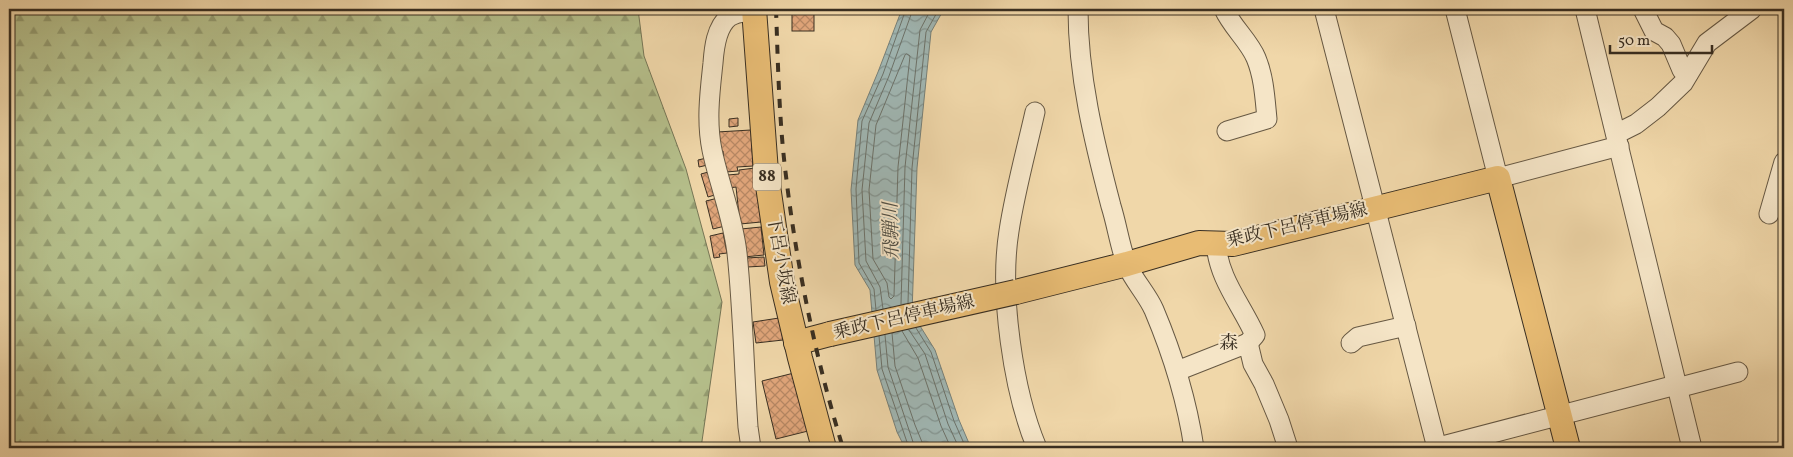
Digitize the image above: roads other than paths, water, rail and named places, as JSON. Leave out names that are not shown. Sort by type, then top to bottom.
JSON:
[{"type":"main road","name":"下呂小坂線","points":[[754,10],[766,172],[782,282],[824,448]]},
{"type":"main road","name":"乗政下呂停車場線","points":[[796,343],[1016,292],[1127,264],[1200,243],[1233,244],[1498,178]]},
{"type":"main road","points":[[1498,178],[1568,448]]},
{"type":"street","points":[[1078,9],[1078,33],[1086,98],[1101,167],[1127,264],[1153,308],[1177,371],[1189,417],[1194,448]]},
{"type":"street","points":[[1224,9],[1256,57],[1263,80],[1267,119],[1226,131]]},
{"type":"street","points":[[1324,9],[1436,448],[1560,415],[1738,372]]},
{"type":"street","points":[[1454,9],[1498,178],[1618,140],[1658,108],[1683,83],[1707,42],[1752,9]]},
{"type":"street","points":[[1585,9],[1692,448]]},
{"type":"street","points":[[1643,9],[1654,31],[1665,37],[1682,70],[1688,74]]},
{"type":"street","points":[[751,448],[737,252],[732,222],[712,149],[709,128],[710,91],[715,45],[721,27],[727,18],[736,13],[754,10]]},
{"type":"street","points":[[1035,112],[1008,232],[1006,268],[1008,320],[1017,375],[1027,424],[1037,448]]},
{"type":"street","points":[[1769,214],[1784,162]]},
{"type":"street","points":[[1177,371],[1248,344],[1255,334],[1226,282],[1217,255],[1216,243]]},
{"type":"street","points":[[1351,343],[1358,337],[1406,326]]},
{"type":"street","points":[[1248,344],[1253,364],[1268,393],[1288,448]]},
{"type":"water","name":"飛騨川","points":[[902,9],[944,9],[931,32],[917,168],[912,313],[935,350],[959,420],[971,448],[905,448],[897,432],[877,370],[870,290],[855,265],[851,190],[858,120]]},
{"type":"railway","points":[[776,9],[782,134],[796,245],[808,314],[843,448]]},
{"type":"district","name":"森","points":[[1229,344]]}]
